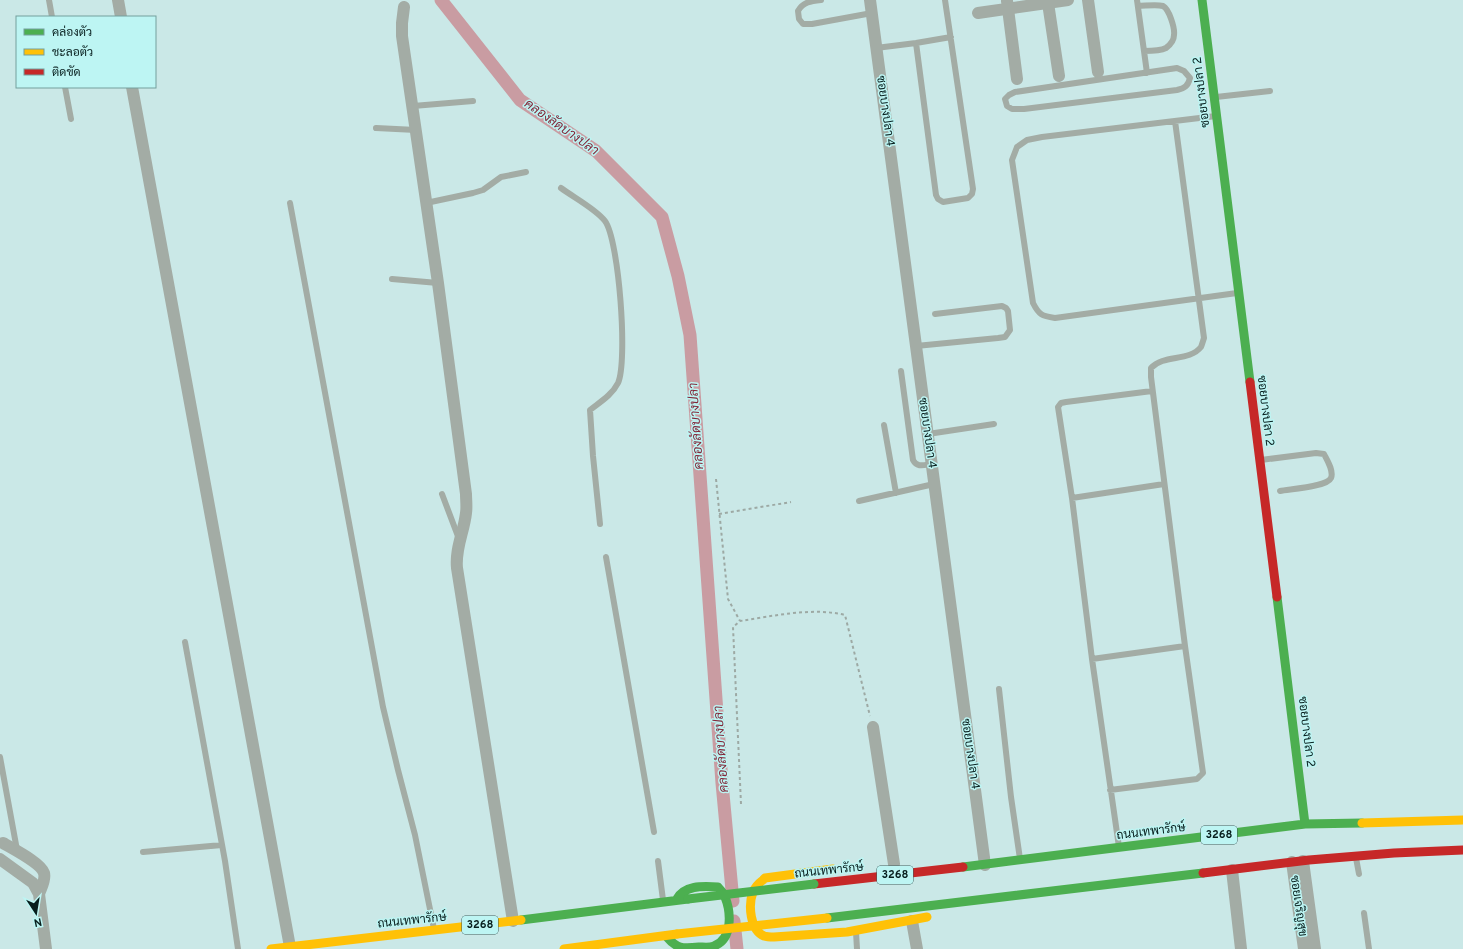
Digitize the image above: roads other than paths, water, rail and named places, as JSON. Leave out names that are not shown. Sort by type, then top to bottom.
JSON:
[{"type":"main road","name":"ซอยบางปลา 2","points":[[1202,0],[1305,824]]},
{"type":"main road","name":"ถนนเทพารักษ์","points":[[271,949],[513,921],[676,900],[981,866],[1305,824],[1463,820]]},
{"type":"main road","points":[[564,949],[633,942],[677,934],[827,918],[1298,862],[1356,856],[1463,850]]},
{"type":"main road","points":[[882,864],[981,866]]},
{"type":"main road","points":[[843,868],[765,878],[753,892],[750,901],[750,910],[757,929],[763,936],[774,938],[856,930],[912,921],[994,898]]},
{"type":"main road","points":[[666,936],[674,945],[683,948],[714,946],[723,940],[729,929],[725,896],[718,887],[708,886],[687,889],[682,891],[676,900]]},
{"type":"street","points":[[118,0],[121,16]]},
{"type":"street","name":"ซอยบางปลา 4","points":[[870,0],[932,464],[981,866]]},
{"type":"street","points":[[978,13],[1008,4],[1068,0]]},
{"type":"street","points":[[1088,0],[1098,72]]},
{"type":"street","points":[[1052,2],[1059,76]]},
{"type":"street","points":[[1008,4],[1017,78]]},
{"type":"street","points":[[404,7],[402,36],[438,283],[466,494],[466,512],[456,557],[457,568],[513,921]]},
{"type":"street","points":[[132,88],[290,947]]},
{"type":"street","points":[[873,727],[902,864]]},
{"type":"street","points":[[4,843],[39,866],[44,872],[44,879],[39,894]]},
{"type":"street","points":[[17,852],[4,862],[33,883],[39,894],[46,949]]},
{"type":"street","points":[[1298,862],[1315,949]]},
{"type":"street","name":"ซอยเจริญสุข","points":[[1298,862],[1304,949]]},
{"type":"street","points":[[1232,870],[1241,949]]},
{"type":"street","points":[[912,921],[917,949]]},
{"type":"lane","points":[[49,0],[52,16]]},
{"type":"lane","points":[[821,0],[810,2],[801,6],[798,11],[799,19],[803,24],[812,24],[872,12]]},
{"type":"lane","points":[[916,43],[936,195],[938,199],[943,202],[968,198],[972,194],[973,189],[945,0]]},
{"type":"lane","points":[[1144,51],[1159,50],[1167,47],[1172,42],[1174,35],[1170,14],[1167,9],[1162,6],[1137,3],[1147,73]]},
{"type":"lane","points":[[876,48],[951,37]]},
{"type":"lane","points":[[1177,68],[1184,71],[1190,78],[1189,84],[1184,88],[1177,90],[1024,110],[1012,109],[1007,106],[1005,98],[1016,92],[1147,73],[1177,68]]},
{"type":"lane","points":[[65,88],[71,119]]},
{"type":"lane","points":[[1214,98],[1270,91]]},
{"type":"lane","points":[[413,106],[472,101]]},
{"type":"lane","points":[[1216,116],[1027,140],[1017,147],[1012,160],[1030,286],[1033,303],[1038,312],[1045,316],[1054,318],[1238,293]]},
{"type":"lane","points":[[1110,790],[1197,779],[1203,773],[1152,391],[1151,368],[1162,360],[1191,354],[1201,347],[1204,338],[1175,121]]},
{"type":"lane","points":[[376,128],[416,130]]},
{"type":"lane","points":[[426,203],[483,190],[501,177],[526,172]]},
{"type":"lane","points":[[561,188],[589,207],[604,220],[609,229],[620,298],[622,353],[618,383],[609,395],[590,410],[600,524]]},
{"type":"lane","points":[[290,202],[383,707],[415,835],[434,930]]},
{"type":"lane","points":[[392,279],[438,283]]},
{"type":"lane","points":[[916,346],[1005,337],[1010,330],[1008,311],[1002,306],[935,314]]},
{"type":"lane","points":[[902,371],[913,460],[918,466],[932,464]]},
{"type":"lane","points":[[1119,848],[1092,659],[1072,498],[1058,407],[1061,403],[1152,391]]},
{"type":"lane","points":[[884,424],[896,493]]},
{"type":"lane","points":[[928,434],[994,424]]},
{"type":"lane","points":[[1259,460],[1316,453],[1324,454],[1332,477],[1328,482],[1280,491]]},
{"type":"lane","points":[[858,501],[934,484]]},
{"type":"lane","points":[[1072,498],[1164,484]]},
{"type":"lane","points":[[442,494],[459,541]]},
{"type":"lane","points":[[606,557],[654,832]]},
{"type":"lane","points":[[185,642],[222,845],[238,949]]},
{"type":"lane","points":[[1092,659],[1185,646]]},
{"type":"lane","points":[[999,689],[1020,861]]},
{"type":"lane","points":[[0,758],[17,852]]},
{"type":"lane","points":[[143,852],[222,845]]},
{"type":"lane","points":[[1356,856],[1359,874]]},
{"type":"lane","points":[[658,861],[663,902]]},
{"type":"lane","points":[[1364,914],[1369,949]]},
{"type":"lane","points":[[856,930],[857,949]]},
{"type":"waterway","name":"คลองลัดบางปลา","points":[[441,0],[520,100],[596,151],[662,217],[678,276],[690,335],[722,783],[733,901]]},
{"type":"waterway","name":"คลองลัดบางปลา","points":[[734,921],[737,949]]}]
